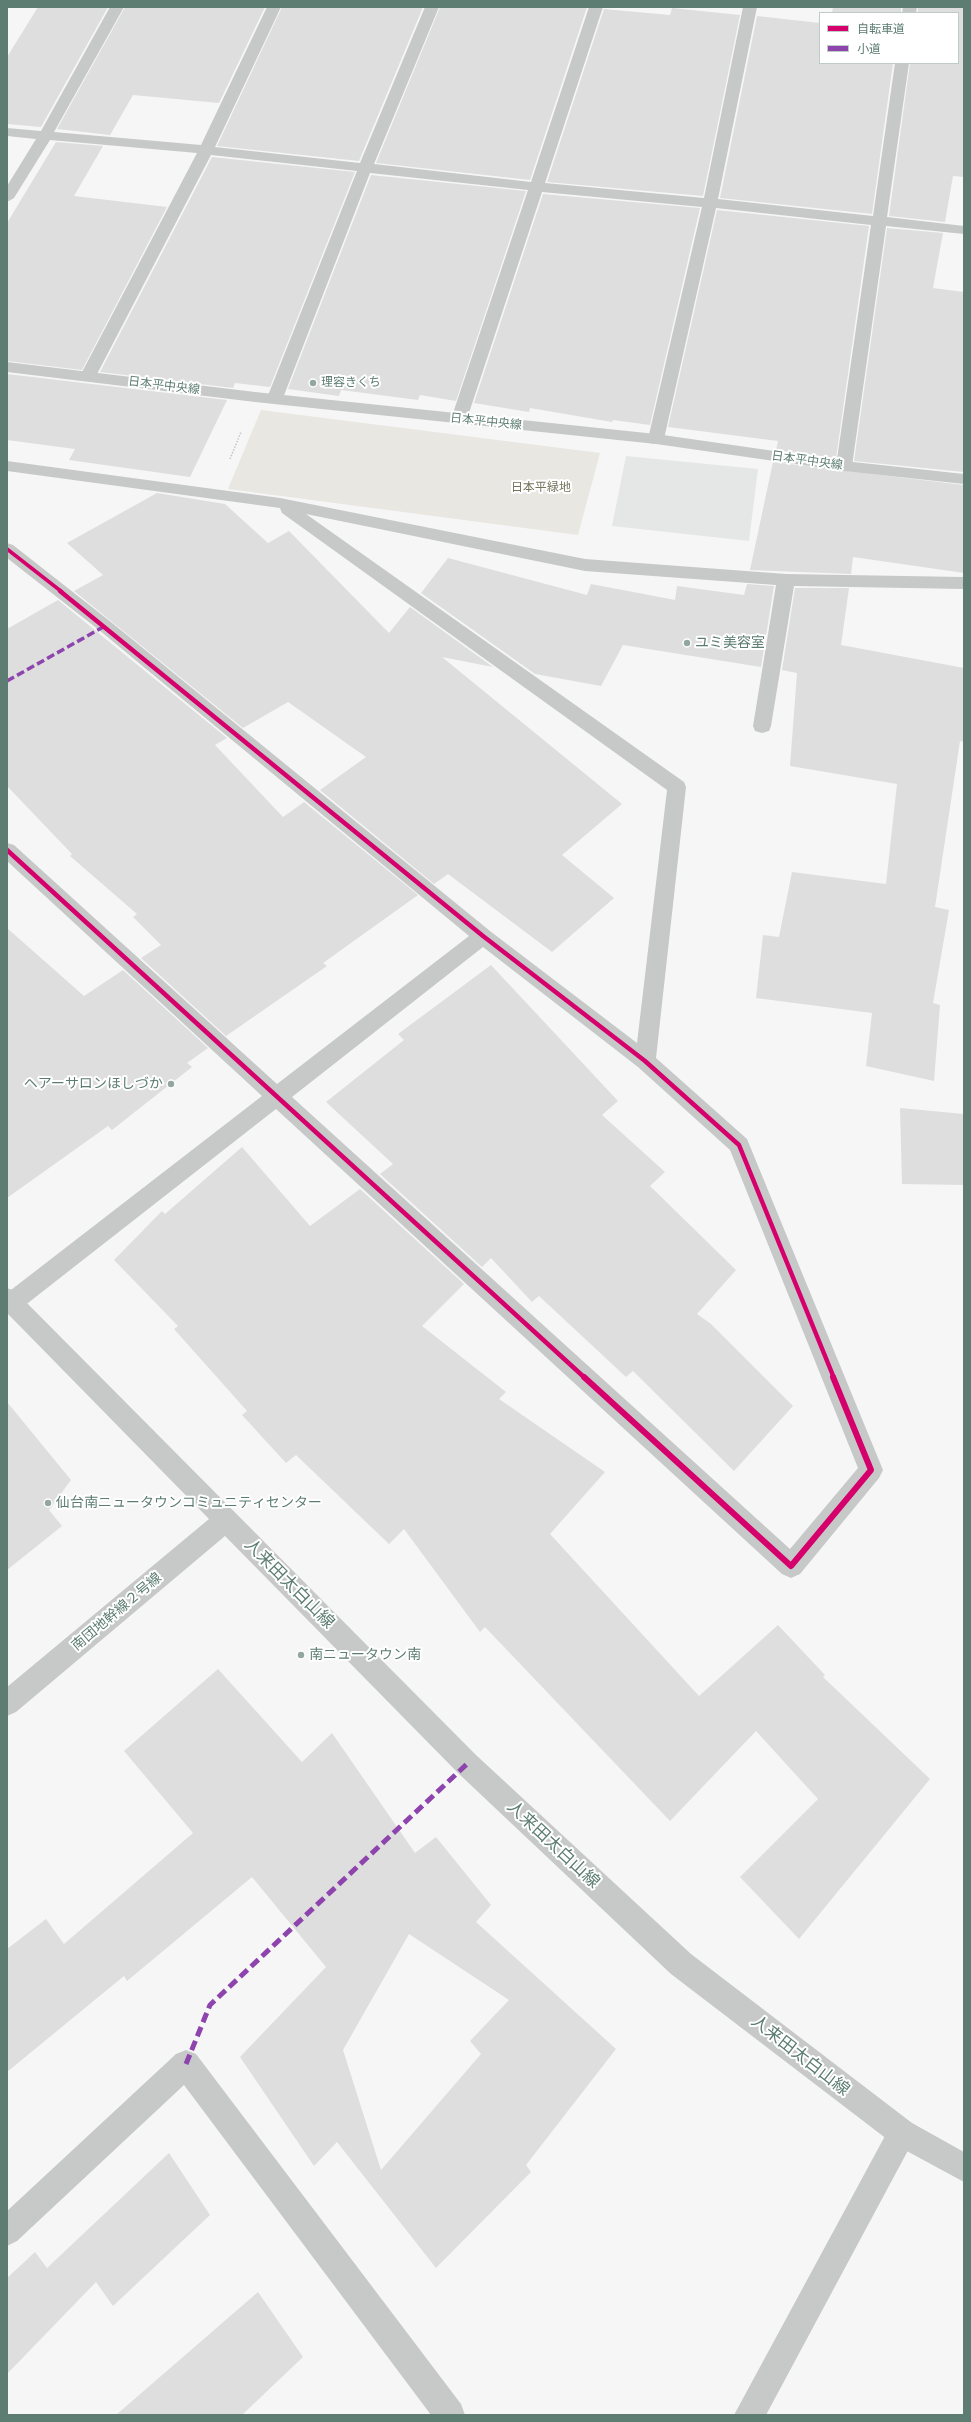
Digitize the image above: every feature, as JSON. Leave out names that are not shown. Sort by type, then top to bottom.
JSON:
[{"type":"street","points":[[7,198],[45,136],[117,7]]},
{"type":"street","points":[[88,376],[206,150],[274,7]]},
{"type":"street","points":[[275,398],[365,168],[432,7]]},
{"type":"street","points":[[459,419],[538,188],[596,7]]},
{"type":"street","points":[[656,439],[710,203],[750,7]]},
{"type":"street","points":[[844,466],[878,220],[902,64]]},
{"type":"street","points":[[7,132],[206,150],[538,188],[710,203],[964,230]]},
{"type":"street","name":"日本平中央線","points":[[7,367],[255,397],[656,439],[844,466],[964,479]]},
{"type":"street","points":[[7,466],[280,503],[585,565],[786,580],[964,583]]},
{"type":"street","points":[[280,503],[677,787],[645,1061]]},
{"type":"street","points":[[7,549],[105,626],[483,936],[645,1061],[738,1145],[871,1470],[791,1566],[7,850]]},
{"type":"street","points":[[762,726],[786,580]]},
{"type":"street","points":[[9,1301],[276,1097],[483,936]]},
{"type":"street","name":"人来田太白山線","points":[[9,1301],[467,1764],[681,1964],[902,2133],[964,2168]]},
{"type":"street","name":"南団地幹線２号線","points":[[7,1703],[226,1520]]},
{"type":"street","points":[[7,2231],[186,2064],[450,2415]]},
{"type":"street","points":[[749,2415],[902,2133]]},
{"type":"path","points":[[216,494],[255,397]]},
{"type":"shaded area","points":[[626,456],[758,469],[749,541],[612,526]]},
{"type":"green space","name":"日本平緑地","points":[[261,410],[600,453],[578,535],[228,489]]},
{"type":"building","points":[[38,7],[108,7],[41,127],[7,124],[7,57]]},
{"type":"building","points":[[125,7],[265,7],[219,103],[133,95],[110,135],[57,129]]},
{"type":"building","points":[[282,7],[423,7],[359,161],[217,146]]},
{"type":"building","points":[[440,7],[587,7],[530,180],[376,163]]},
{"type":"building","points":[[833,7],[901,7],[901,12],[832,12]]},
{"type":"building","points":[[918,7],[964,7],[964,177],[953,176],[945,222],[889,216],[910,64],[959,64],[959,12],[918,12]]},
{"type":"building","points":[[672,8],[740,15],[703,196],[547,182],[604,9],[670,15]]},
{"type":"building","points":[[757,16],[819,23],[819,64],[893,64],[872,214],[720,198]]},
{"type":"building","points":[[56,142],[103,146],[74,196],[167,207],[82,370],[7,361],[7,223]]},
{"type":"building","points":[[212,157],[355,172],[270,387],[235,383],[233,388],[100,372]]},
{"type":"building","points":[[371,175],[526,191],[456,401],[420,395],[418,400],[341,390],[339,396],[288,389]]},
{"type":"building","points":[[543,194],[700,208],[650,425],[613,420],[612,422],[530,408],[529,412],[474,403]]},
{"type":"building","points":[[717,210],[869,226],[836,458],[776,450],[778,441],[668,427]]},
{"type":"building","points":[[887,228],[943,233],[933,288],[964,292],[964,472],[854,461]]},
{"type":"building","points":[[7,374],[227,400],[190,477],[69,460],[75,449],[7,440]]},
{"type":"building","points":[[773,462],[964,485],[964,573],[853,557],[851,574],[750,570]]},
{"type":"building","points":[[157,493],[225,504],[268,543],[289,531],[389,633],[410,607],[493,667],[442,657],[622,804],[562,855],[614,898],[552,952],[448,874],[434,884],[320,790],[366,757],[288,702],[243,728],[74,591],[103,575],[67,543]]},
{"type":"building","points":[[448,558],[587,595],[591,584],[675,600],[677,586],[744,595],[747,584],[774,586],[761,667],[623,645],[601,686],[535,674],[421,593]]},
{"type":"building","points":[[795,588],[849,588],[841,645],[964,668],[964,742],[960,741],[935,907],[949,910],[933,1003],[940,1005],[934,1081],[866,1066],[872,1013],[756,998],[763,935],[779,937],[792,872],[886,884],[897,784],[790,766],[797,673],[782,670]]},
{"type":"building","points":[[58,600],[227,738],[215,745],[283,817],[304,802],[418,895],[323,963],[327,966],[226,1036],[141,958],[161,945],[133,917],[137,914],[70,856],[72,854],[7,786],[7,629]]},
{"type":"building","points":[[7,928],[84,996],[123,970],[208,1048],[187,1063],[192,1067],[112,1130],[108,1126],[7,1198]]},
{"type":"building","points":[[491,965],[618,1101],[602,1115],[665,1172],[650,1186],[736,1270],[697,1314],[711,1324],[793,1406],[734,1471],[633,1371],[626,1377],[539,1296],[532,1302],[491,1258],[482,1267],[380,1174],[393,1164],[326,1102],[404,1040],[398,1034]]},
{"type":"building","points":[[900,1108],[964,1114],[964,1185],[902,1184]]},
{"type":"building","points":[[242,1147],[310,1226],[360,1189],[464,1284],[422,1326],[506,1392],[499,1399],[605,1472],[550,1534],[699,1696],[778,1625],[825,1675],[823,1677],[930,1779],[799,1939],[740,1877],[818,1799],[756,1731],[670,1821],[485,1627],[480,1632],[404,1529],[389,1544],[296,1455],[286,1463],[242,1415],[247,1411],[174,1329],[178,1326],[114,1260],[162,1211],[165,1214]]},
{"type":"building","points":[[7,1402],[71,1480],[49,1510],[62,1526],[7,1570]]},
{"type":"building","points":[[218,1669],[302,1762],[332,1733],[415,1853],[436,1837],[491,1905],[476,1922],[616,2049],[526,2165],[531,2172],[436,2268],[337,2142],[314,2166],[240,2057],[326,1967],[252,1877],[127,1981],[124,1976],[7,2072],[7,1949],[46,1919],[64,1944],[193,1833],[124,1751]],"holes":[[[409,1934],[509,2000],[470,2041],[481,2054],[381,2170],[343,2050]]]},
{"type":"building","points":[[169,2153],[210,2215],[113,2306],[96,2282],[7,2374],[7,2278],[35,2252],[47,2268]]},
{"type":"building","points":[[258,2292],[303,2357],[242,2415],[116,2415]]},
{"type":"marked path","points":[[7,681],[105,626]]},
{"type":"marked path","points":[[186,2064],[210,2005],[467,1764]]},
{"type":"cycle path","points":[[7,549],[105,626],[483,936],[645,1061],[739,1145],[871,1470],[791,1566],[7,850]]},
{"type":"place","name":"理容きくち","points":[[313,383]]},
{"type":"place","name":"ユミ美容室","points":[[687,643]]},
{"type":"place","name":"ヘアーサロンほしづか","points":[[171,1084]]},
{"type":"place","name":"仙台南ニュータウンコミュニティセンター","points":[[48,1503]]},
{"type":"place","name":"南ニュータウン南","points":[[301,1655]]}]
